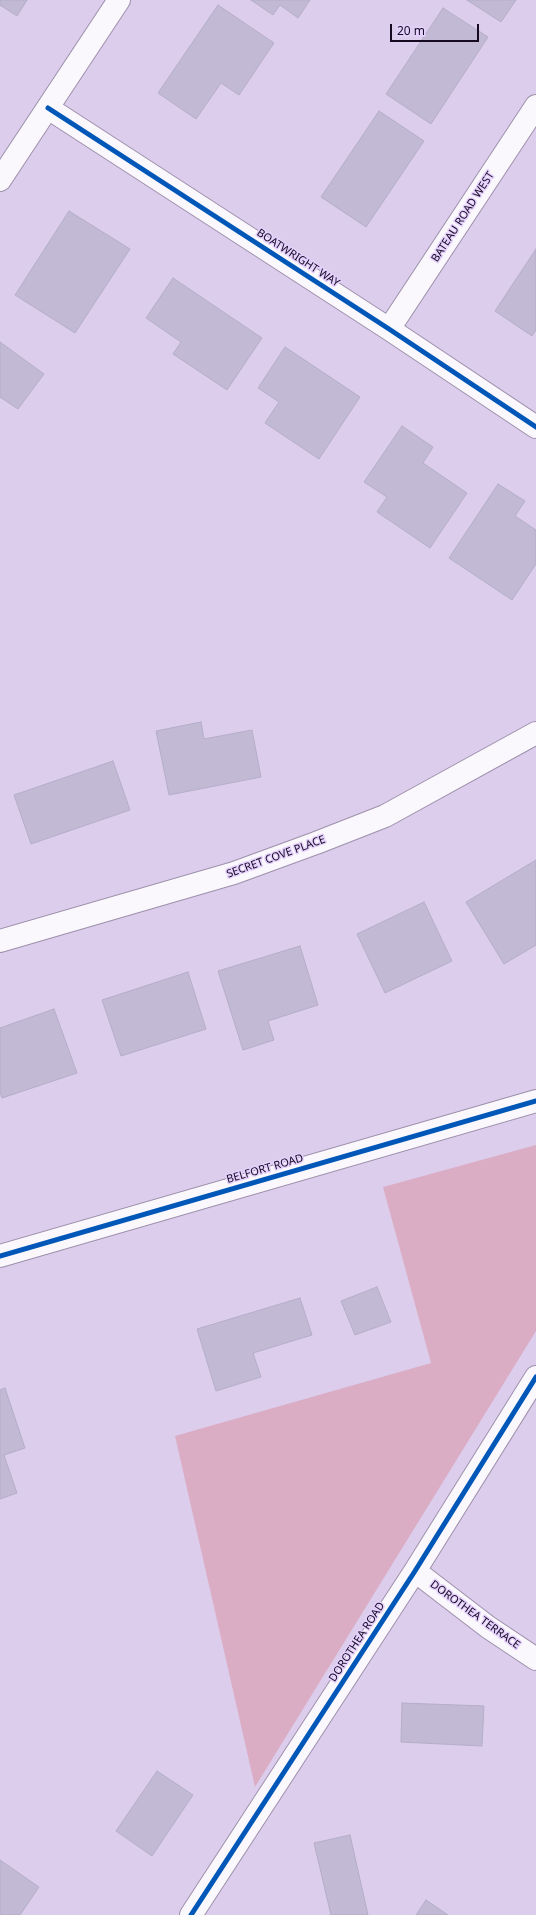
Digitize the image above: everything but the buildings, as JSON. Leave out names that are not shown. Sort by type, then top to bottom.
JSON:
[{"type":"street","points":[[0,180],[119,0]]},
{"type":"street","name":"BATEAU ROAD WEST","points":[[389,329],[536,106]]},
{"type":"street","name":"BOATWRIGHT WAY","points":[[48,108],[389,329],[536,427]]},
{"type":"street","name":"SECRET COVE PLACE","points":[[0,941],[234,873],[385,816],[536,733]]},
{"type":"street","name":"BELFORT ROAD","points":[[0,1256],[536,1101]]},
{"type":"street","name":"DOROTHEA ROAD","points":[[191,1915],[415,1571],[536,1377]]},
{"type":"street","name":"DOROTHEA TERRACE","points":[[415,1571],[488,1627],[536,1659]]},
{"type":"shaded area","points":[[536,1145],[536,1331],[255,1787],[175,1436],[431,1363],[383,1187]]},
{"type":"cycle path","points":[[48,108],[389,329],[536,427]]},
{"type":"cycle path","points":[[0,1256],[536,1101]]},
{"type":"cycle path","points":[[191,1915],[415,1571],[536,1377]]}]
